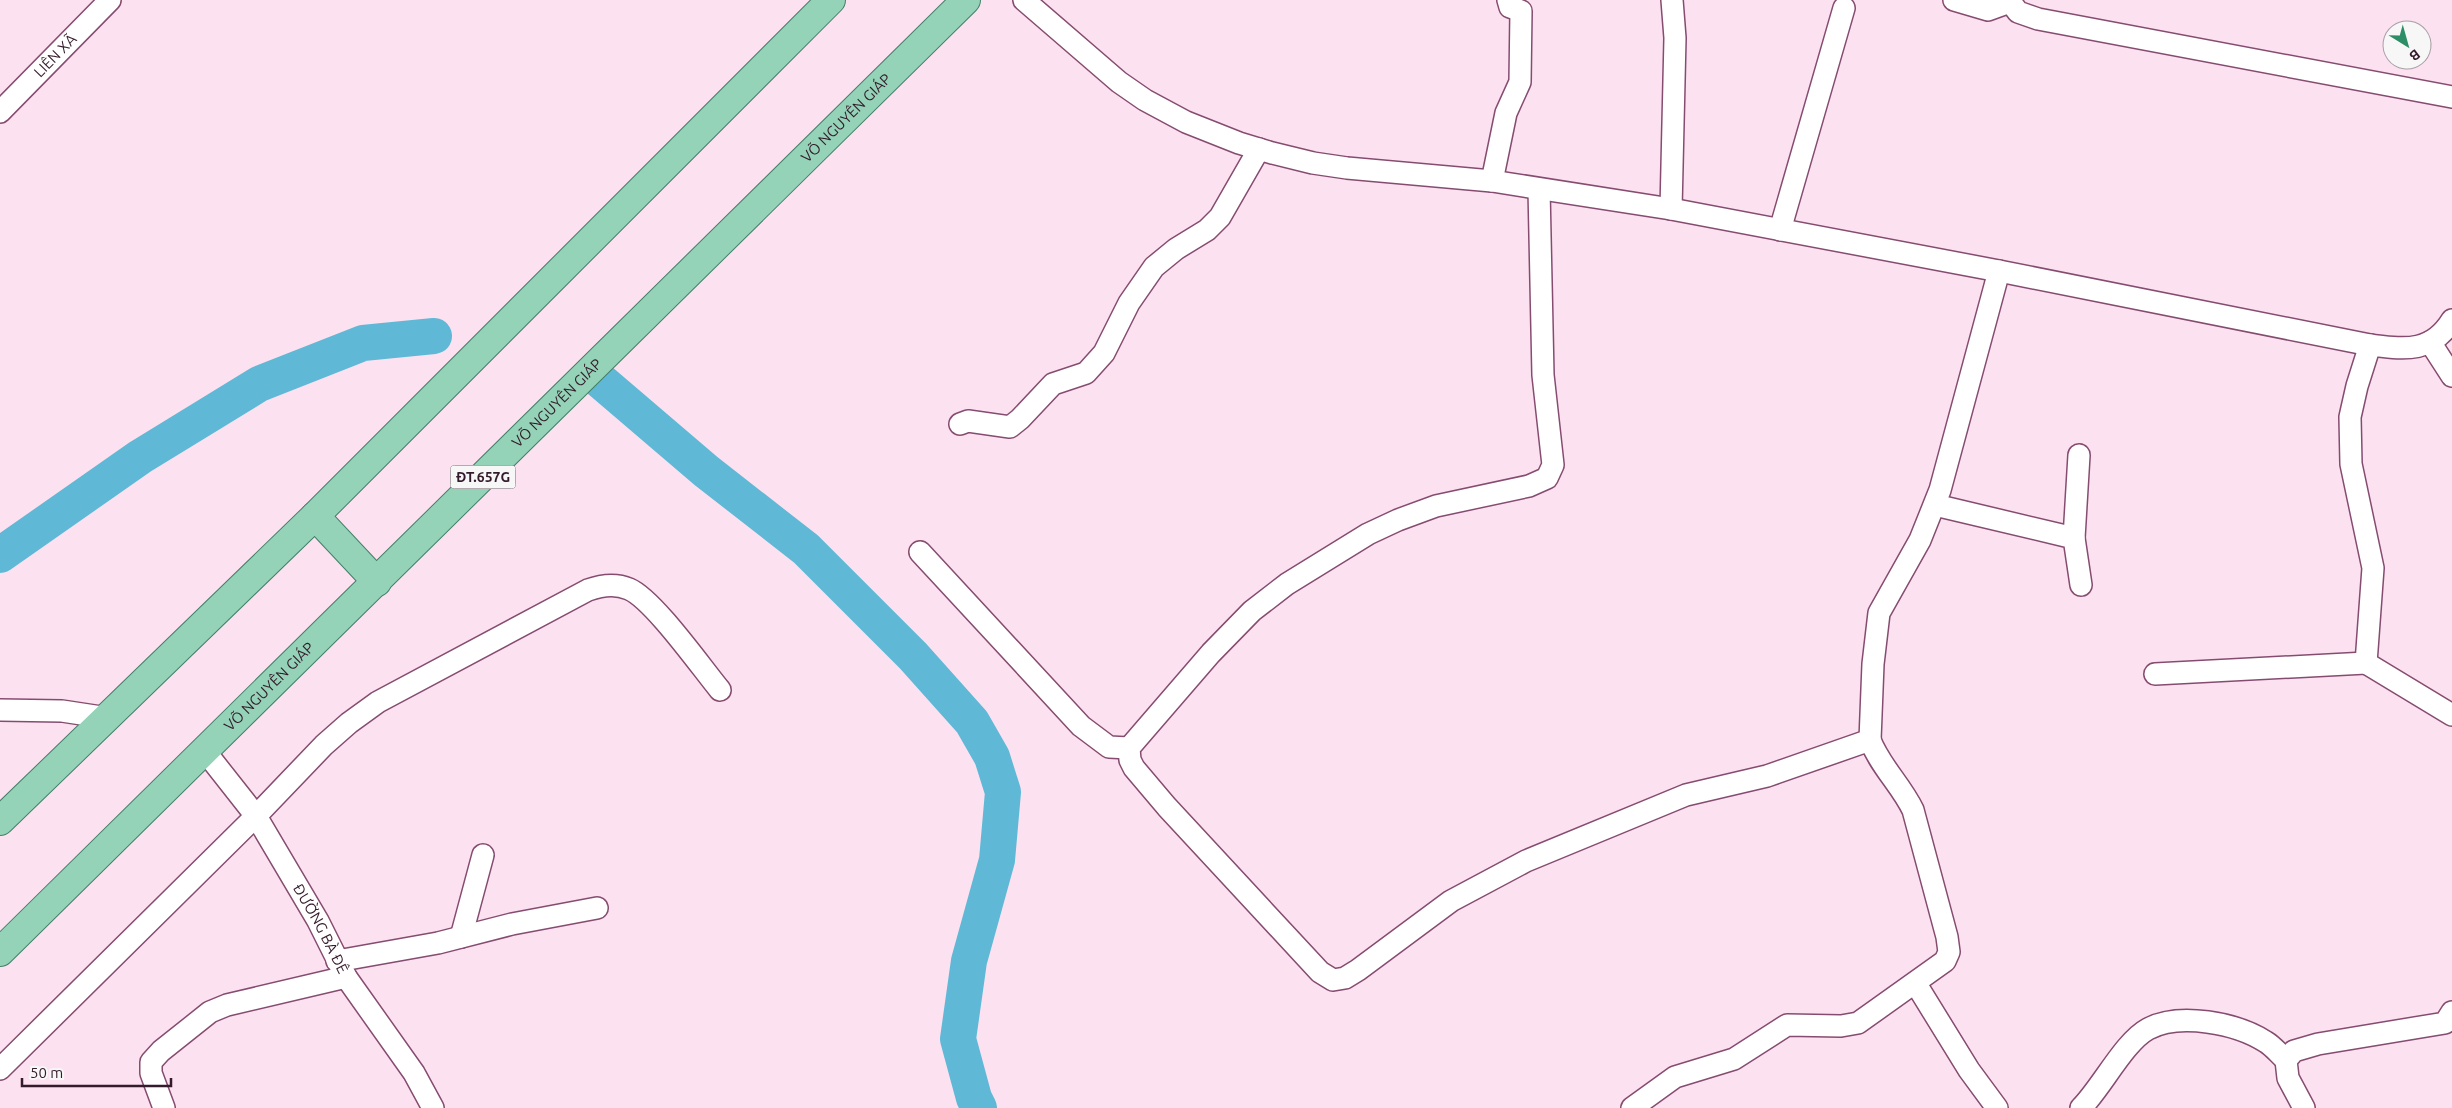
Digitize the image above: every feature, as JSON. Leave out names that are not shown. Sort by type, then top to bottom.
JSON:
[{"type":"main road","points":[[0,821],[315,516],[830,0]]},
{"type":"main road","name":"VÕ NGUYÊN GIÁP","points":[[0,952],[966,0]]},
{"type":"main road","points":[[315,516],[377,582]]},
{"type":"street","name":"LIÊN XÃ","points":[[0,112],[110,0]]},
{"type":"street","points":[[1024,0],[1112,76],[1145,100],[1186,122],[1258,149],[1313,163],[1347,168],[1492,181],[1671,209],[2402,349],[2416,348],[2430,342],[2438,337],[2452,320]]},
{"type":"street","points":[[1492,181],[1506,114],[1520,82],[1521,11],[1510,7],[1508,0]]},
{"type":"street","points":[[1671,209],[1675,38],[1672,0]]},
{"type":"street","points":[[1954,0],[1988,10],[2009,1],[2018,12],[2038,19],[2452,97]]},
{"type":"street","points":[[1780,230],[1844,8]]},
{"type":"street","points":[[960,424],[968,421],[1010,427],[1053,384],[1086,373],[1104,353],[1129,303],[1154,267],[1176,249],[1208,230],[1220,217],[1258,149]]},
{"type":"street","points":[[1539,189],[1543,375],[1553,465],[1547,478],[1529,486],[1436,506],[1404,517],[1368,534],[1286,584],[1252,611],[1129,748],[1130,760],[1134,768],[1167,807],[1320,972],[1333,980],[1339,980],[1358,970],[1459,896],[1526,861],[1686,795],[1767,776],[1870,740]]},
{"type":"street","points":[[1632,1108],[1675,1077],[1734,1059],[1787,1025],[1841,1026],[1858,1023],[1916,984],[1945,961],[1948,952],[1948,937],[1913,810],[1908,799],[1880,762],[1870,740],[1873,664],[1879,613],[1920,540],[1935,505],[1948,466],[1999,271]]},
{"type":"street","points":[[2430,342],[2452,376]]},
{"type":"street","points":[[2366,663],[2373,568],[2351,464],[2350,417],[2370,344]]},
{"type":"street","points":[[2079,455],[2074,538],[2081,585]]},
{"type":"street","points":[[1935,505],[2074,538]]},
{"type":"street","points":[[920,552],[1081,726],[1109,747],[1129,748]]},
{"type":"street","points":[[0,1069],[256,816],[324,745],[349,723],[378,702],[600,586],[612,585],[627,588],[646,600],[720,690]]},
{"type":"street","points":[[2155,674],[2366,663],[2452,715]]},
{"type":"street","points":[[0,710],[62,711],[108,718]]},
{"type":"street","name":"ĐƯỜNG BÀ ĐÊ","points":[[204,750],[256,816],[318,921],[342,969],[414,1073],[433,1108]]},
{"type":"street","points":[[461,937],[483,855]]},
{"type":"street","points":[[164,1108],[151,1073],[151,1062],[161,1051],[202,1018],[227,1005],[342,969],[461,937],[597,908]]},
{"type":"street","points":[[1916,984],[1968,1070],[1997,1108]]},
{"type":"street","points":[[2286,1060],[2294,1051],[2318,1044],[2445,1023],[2452,1012]]},
{"type":"street","points":[[2082,1108],[2137,1038],[2148,1029],[2179,1019],[2207,1021],[2266,1042],[2286,1060],[2288,1078],[2304,1108]]},
{"type":"waterway","points":[[0,555],[140,457],[259,384],[363,343],[434,336]]},
{"type":"waterway","points":[[596,377],[706,471],[806,549],[913,656],[972,722],[992,757],[1003,792],[997,860],[969,961],[958,1039],[974,1098],[979,1108]]}]
